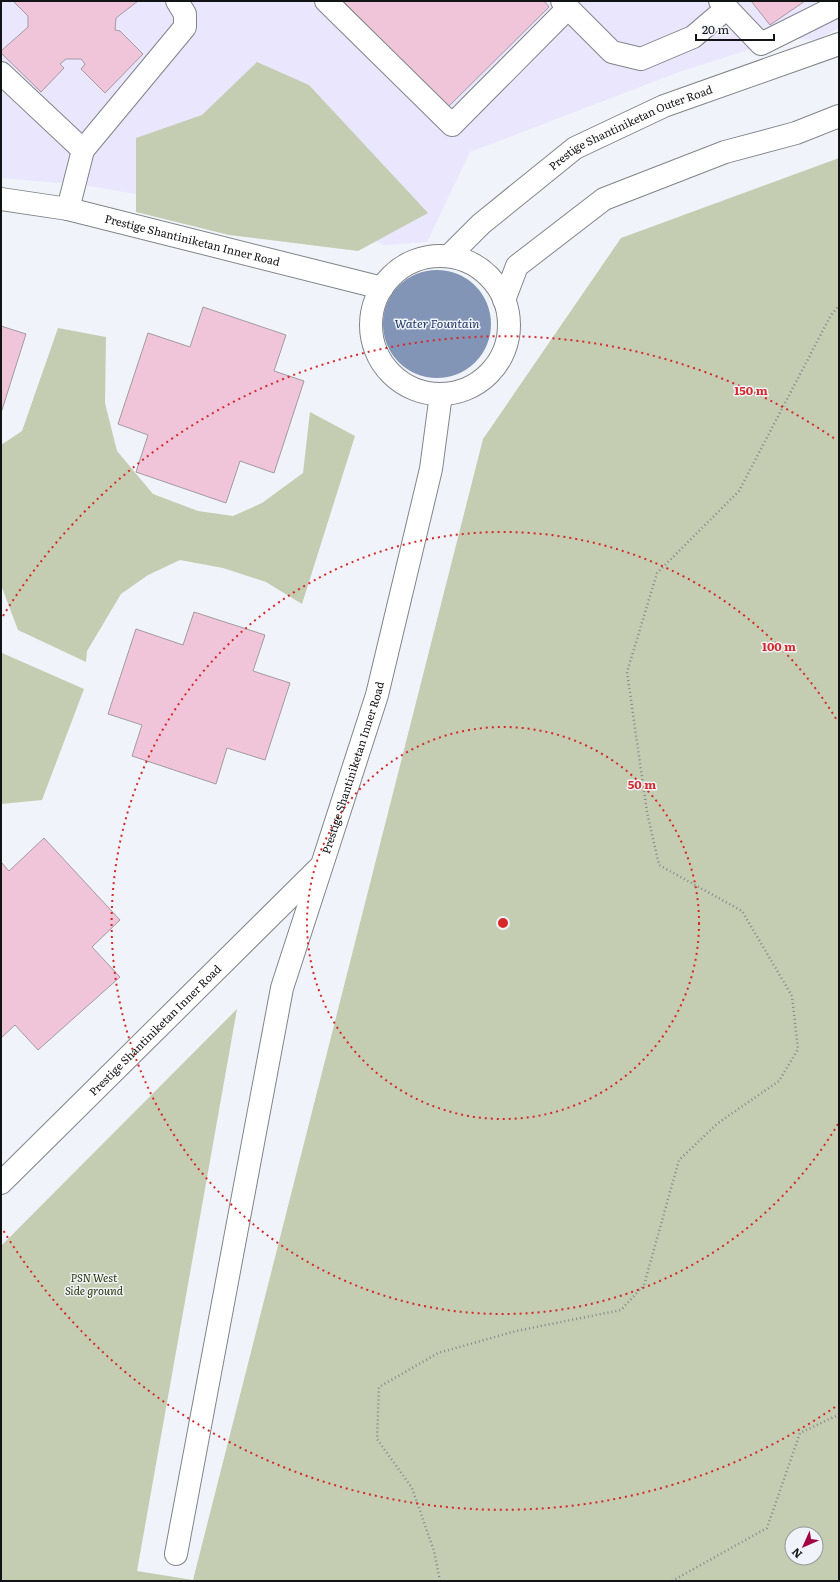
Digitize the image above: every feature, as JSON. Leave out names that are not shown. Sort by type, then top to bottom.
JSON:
[{"type":"street","points":[[68,209],[83,150],[185,26],[185,14],[177,1]]},
{"type":"street","points":[[326,1],[452,125],[565,4],[612,52],[641,59],[693,37],[724,5],[761,44],[839,5]]},
{"type":"street","name":"Prestige Shantiniketan Outer Road","points":[[449,256],[481,224],[575,148],[664,106],[839,44]]},
{"type":"street","points":[[1,73],[83,150]]},
{"type":"street","points":[[504,300],[517,266],[604,199],[725,152],[796,133],[839,116]]},
{"type":"street","name":"Prestige Shantiniketan Inner Road","points":[[1,199],[68,209],[382,288]]},
{"type":"street","points":[[449,256],[466,261],[482,270],[495,284],[504,300],[508,324],[508,337],[502,355],[492,371],[477,383],[460,391],[441,394],[420,391],[401,381],[386,367],[382,361],[376,349],[371,328],[373,307],[382,288],[394,273],[410,262],[429,257],[449,256]]},
{"type":"street","name":"Prestige Shantiniketan Inner Road","points":[[1,1183],[322,865],[378,695],[432,469],[441,394]]},
{"type":"street","points":[[176,1554],[282,988],[322,865]]},
{"type":"path","points":[[440,1581],[434,1551],[412,1488],[377,1439],[379,1387],[438,1353],[516,1331],[621,1310],[644,1285],[679,1160],[718,1123],[779,1082],[798,1049],[792,996],[742,911],[659,865],[647,812],[626,672],[657,573],[739,491],[831,315],[839,306]]},
{"type":"path","points":[[672,1581],[767,1528],[800,1433],[839,1415]]},
{"type":"shaded area","points":[[1,1],[839,1],[839,28],[816,40],[785,38],[679,72],[470,152],[427,242],[384,245],[361,233],[84,185],[1,178]]},
{"type":"green space","points":[[257,62],[309,85],[428,213],[358,251],[229,235],[136,212],[136,138],[202,115]]},
{"type":"green space","name":"PSN West Side ground","points":[[839,158],[839,1581],[1,1581],[1,1246],[237,1009],[137,1571],[193,1580],[483,439],[621,238]]},
{"type":"green space","points":[[58,328],[106,337],[105,403],[117,451],[153,494],[198,511],[233,516],[262,503],[303,473],[310,412],[355,436],[302,604],[266,582],[223,568],[180,560],[148,575],[121,594],[87,651],[86,662],[18,630],[1,585],[1,445],[22,431]]},
{"type":"green space","points":[[2,653],[84,689],[42,800],[1,804]]},
{"type":"water","name":"Water Fountain","points":[[437,270],[458,274],[475,286],[487,303],[491,324],[487,345],[475,362],[458,374],[437,378],[416,374],[399,362],[387,345],[383,324],[387,303],[399,286],[416,274]]},
{"type":"building","points":[[13,1],[138,1],[116,18],[115,30],[120,31],[143,54],[105,93],[81,69],[85,64],[81,59],[66,59],[60,64],[64,68],[41,92],[1,53],[1,51],[28,27],[28,16]]},
{"type":"building","points":[[343,1],[544,1],[549,7],[448,107]]},
{"type":"building","points":[[751,1],[805,1],[770,25]]},
{"type":"building","points":[[203,307],[286,335],[274,371],[304,381],[274,473],[240,461],[226,503],[136,472],[148,435],[118,424],[148,333],[190,347]]},
{"type":"building","points":[[1,326],[26,334],[1,413]]},
{"type":"building","points":[[194,612],[265,635],[253,671],[290,683],[265,760],[227,748],[216,784],[132,756],[142,725],[108,714],[136,629],[183,645]]},
{"type":"building","points":[[44,838],[120,920],[92,947],[120,977],[38,1050],[15,1025],[1,1038],[1,862],[9,871]]}]
